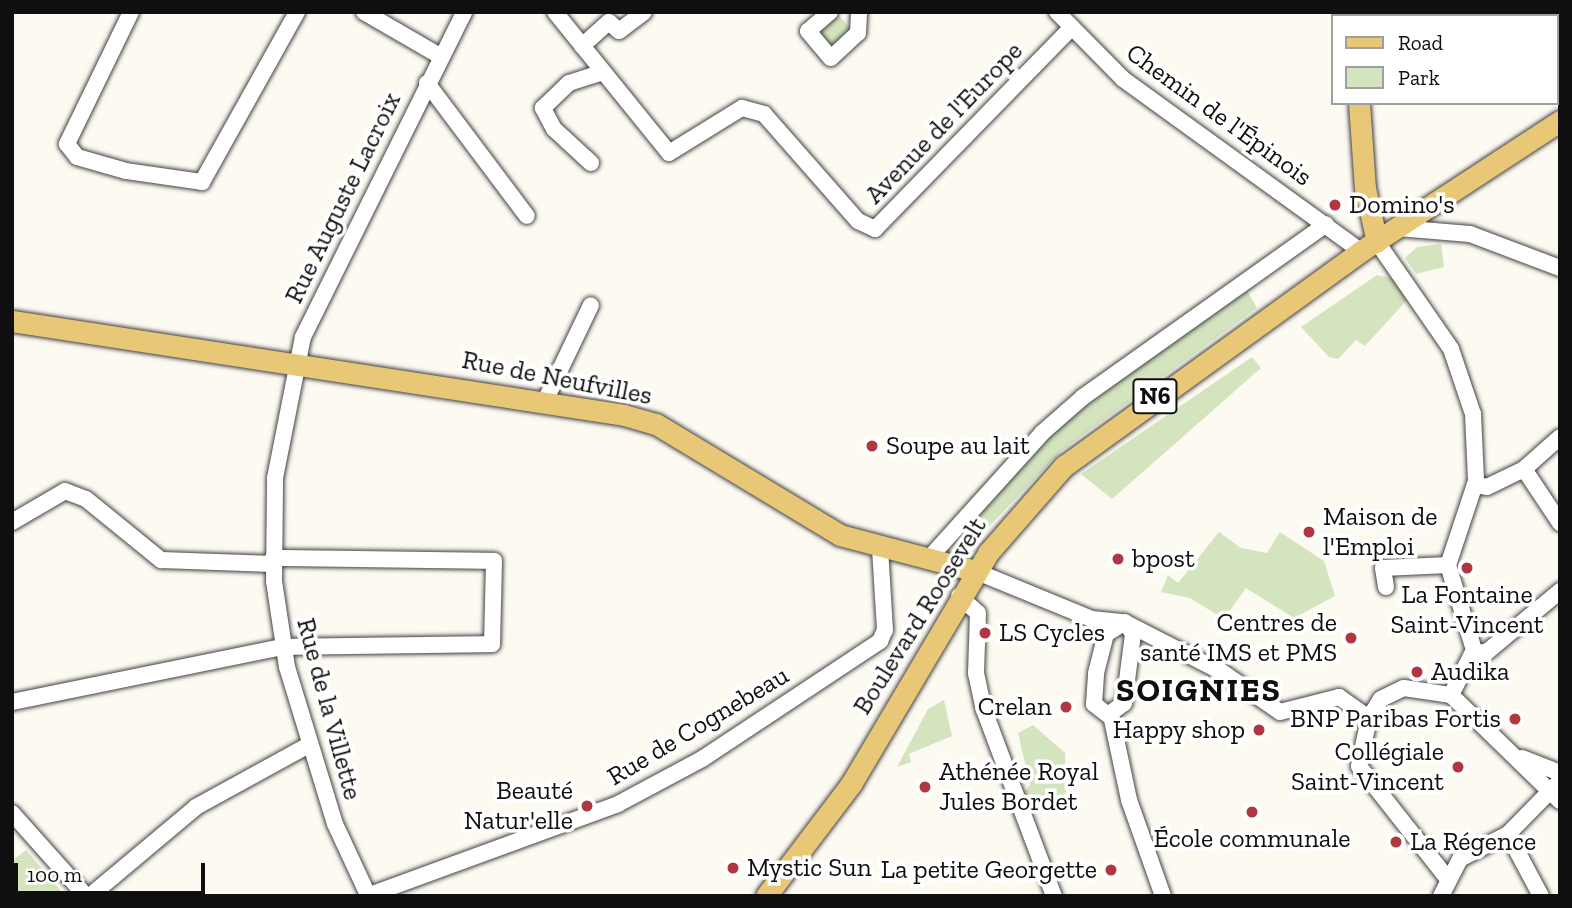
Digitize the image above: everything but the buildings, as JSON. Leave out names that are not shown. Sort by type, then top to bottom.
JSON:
[{"type":"main road","points":[[1359,105],[1369,247]]},
{"type":"main road","name":"N6","points":[[1369,247],[1560,121]]},
{"type":"main road","name":"Boulevard Roosevelt","points":[[766,896],[850,784],[959,596],[1017,514],[1107,430],[1369,247]]},
{"type":"main road","name":"Rue de Neufvilles","points":[[12,321],[545,401],[656,424],[773,498],[880,549],[931,556],[975,571]]},
{"type":"street","points":[[131,12],[67,144],[77,157],[126,171],[202,182],[297,12]]},
{"type":"street","points":[[364,12],[440,56]]},
{"type":"street","name":"Rue Auguste Lacroix","points":[[293,362],[440,56],[464,12]]},
{"type":"street","name":"Avenue de l'Europe","points":[[555,12],[600,73],[669,153],[742,108],[764,114],[858,220],[875,229],[1072,28]]},
{"type":"street","points":[[582,46],[609,22],[620,31],[644,12]]},
{"type":"street","points":[[830,12],[808,31],[831,58],[858,33],[859,12]]},
{"type":"street","name":"Chemin de l'Épinois","points":[[1057,12],[1123,79],[1326,224],[1369,247],[1451,349],[1468,389],[1475,485]]},
{"type":"street","points":[[591,163],[554,129],[543,108],[569,83],[600,73]]},
{"type":"street","points":[[427,83],[527,216]]},
{"type":"street","name":"Boulevard Roosevelt","points":[[931,556],[1042,433],[1083,397],[1326,224]]},
{"type":"street","points":[[1398,228],[1470,234],[1560,268]]},
{"type":"street","points":[[545,401],[590,305]]},
{"type":"street","name":"Rue de la Villette","points":[[293,362],[275,478],[273,561],[283,647],[309,745],[367,896]]},
{"type":"street","points":[[1451,695],[1474,653],[1448,565],[1475,485],[1488,487],[1524,469],[1560,437]]},
{"type":"street","points":[[1524,469],[1560,523]]},
{"type":"street","points":[[12,522],[65,491],[86,499],[161,560],[494,561],[492,644],[283,647],[12,702]]},
{"type":"street","name":"Rue de Cognebeau","points":[[367,896],[588,818],[702,759],[884,636],[880,549]]},
{"type":"street","points":[[1386,587],[1382,568],[1448,565]]},
{"type":"street","name":"Rue de Neufvilles","points":[[975,571],[1092,619]]},
{"type":"street","points":[[1474,653],[1488,651],[1560,591]]},
{"type":"street","points":[[959,596],[978,613],[976,673],[984,710],[1054,896]]},
{"type":"street","points":[[1092,619],[1124,623],[1222,672],[1280,712],[1339,697],[1368,718]]},
{"type":"street","points":[[1092,619],[1106,634]]},
{"type":"street","points":[[1111,715],[1101,712],[1093,698],[1106,634],[1124,623]]},
{"type":"street","points":[[1111,715],[1124,703],[1133,638],[1124,623]]},
{"type":"street","points":[[1441,896],[1447,878],[1460,859],[1508,834],[1557,793],[1451,695],[1404,688],[1381,699],[1368,718],[1359,766],[1447,878]]},
{"type":"street","points":[[1111,715],[1129,800],[1163,896]]},
{"type":"street","points":[[12,813],[88,896],[195,807],[309,745]]},
{"type":"street","points":[[1514,753],[1560,773]]},
{"type":"street","points":[[1508,834],[1541,896]]},
{"type":"green space","points":[[836,13],[853,30],[831,49],[815,30]]},
{"type":"green space","points":[[1441,244],[1444,267],[1416,274],[1405,258],[1417,247]]},
{"type":"green space","points":[[1377,275],[1392,278],[1409,298],[1365,346],[1356,340],[1338,359],[1329,357],[1301,327]]},
{"type":"green space","points":[[1245,287],[1257,308],[1061,451],[981,535],[968,528],[1046,436]]},
{"type":"green space","points":[[1252,357],[1261,368],[1112,499],[1081,474]]},
{"type":"green space","points":[[1219,532],[1241,548],[1267,553],[1280,532],[1324,561],[1335,596],[1294,618],[1246,588],[1224,619],[1190,598],[1161,592],[1168,575],[1178,583]]},
{"type":"green space","points":[[944,700],[952,736],[909,754],[911,762],[897,767],[928,709]]},
{"type":"green space","points":[[1033,725],[1065,753],[1066,793],[1025,810],[1021,796],[1030,785],[1018,733]]},
{"type":"green space","points":[[26,850],[63,896],[12,896],[12,861]]},
{"type":"place","name":"Domino's","points":[[1335,205]]},
{"type":"place","name":"Soupe au lait","points":[[872,446]]},
{"type":"place","name":"Maison de l'Emploi","points":[[1309,532]]},
{"type":"place","name":"bpost","points":[[1118,559]]},
{"type":"place","name":"La Fontaine Saint-Vincent","points":[[1467,568]]},
{"type":"place","name":"LS Cycles","points":[[985,633]]},
{"type":"place","name":"Centres de santé IMS et PMS","points":[[1351,638]]},
{"type":"place","name":"Audika","points":[[1417,672]]},
{"type":"place","name":"Crelan","points":[[1066,707]]},
{"type":"place","name":"BNP Paribas Fortis","points":[[1515,719]]},
{"type":"place","name":"Happy shop","points":[[1259,730]]},
{"type":"place","name":"Collégiale Saint-Vincent","points":[[1458,767]]},
{"type":"place","name":"Athénée Royal Jules Bordet","points":[[925,787]]},
{"type":"place","name":"Beauté Natur'elle","points":[[587,806]]},
{"type":"place","name":"École communale","points":[[1252,812]]},
{"type":"place","name":"La Régence","points":[[1396,842]]},
{"type":"place","name":"Mystic Sun","points":[[733,868]]},
{"type":"place","name":"La petite Georgette","points":[[1111,870]]},
{"type":"district","name":"SOIGNIES","points":[[1199,690]]}]
